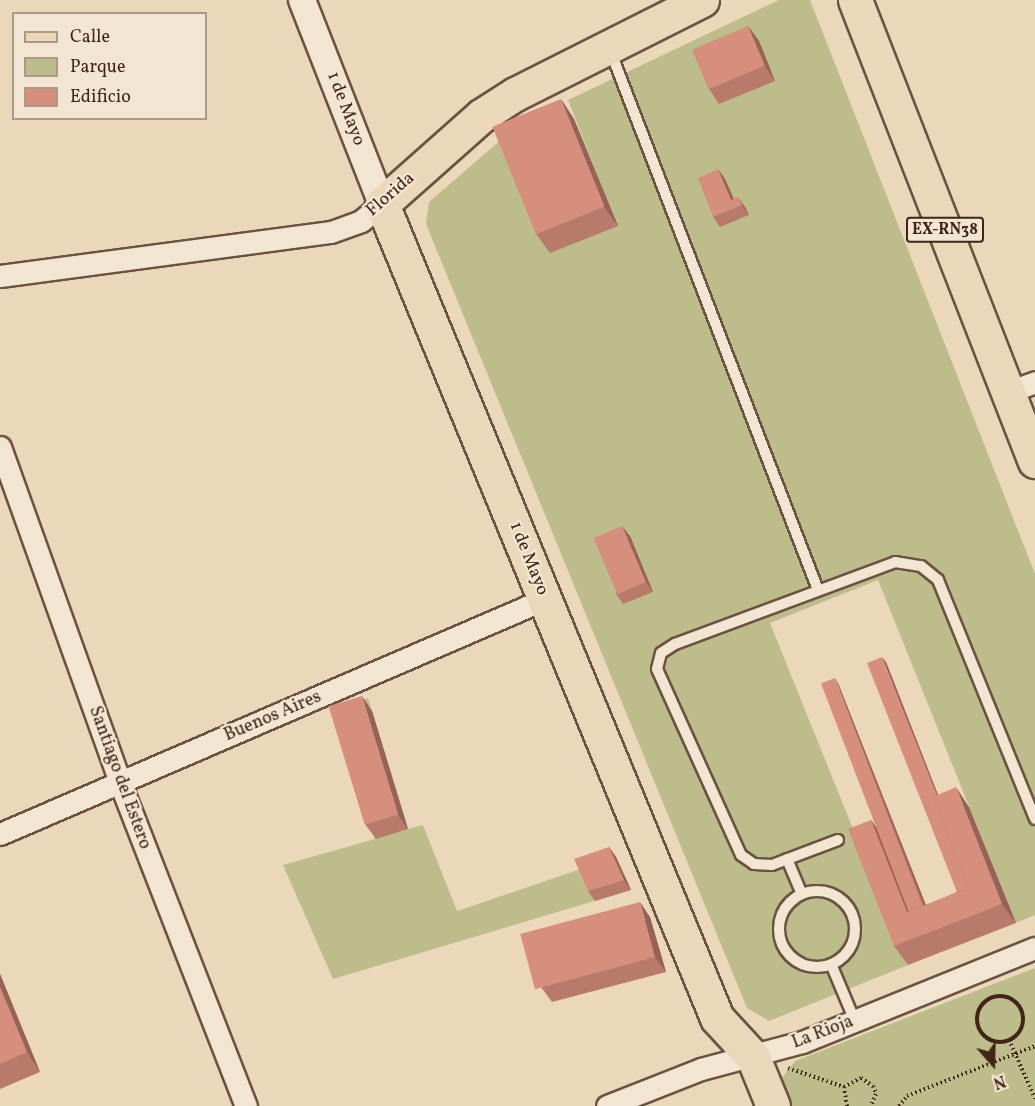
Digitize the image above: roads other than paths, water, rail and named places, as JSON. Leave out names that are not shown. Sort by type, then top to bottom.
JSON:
[{"type":"main road","name":"Florida","points":[[382,204],[481,116],[608,44],[702,0]]},
{"type":"main road","name":"EX-RN38","points":[[855,0],[1022,387],[1035,461]]},
{"type":"main road","name":"1 de Mayo","points":[[382,204],[717,1018],[753,1057],[773,1106]]},
{"type":"street","name":"1 de Mayo","points":[[302,0],[382,204]]},
{"type":"street","name":"Florida","points":[[0,276],[332,232],[361,221],[382,204]]},
{"type":"street","name":"Santiago del Estero","points":[[0,447],[120,783],[246,1106]]},
{"type":"street","name":"Buenos Aires","points":[[0,834],[545,599]]},
{"type":"street","name":"La Rioja","points":[[607,1106],[700,1069],[753,1057],[855,1021],[1035,948]]},
{"type":"lane","points":[[608,44],[818,590]]},
{"type":"lane","points":[[838,840],[772,865],[753,864],[741,855],[657,669],[661,653],[675,644],[895,562],[921,566],[938,580],[1035,819]]},
{"type":"lane","points":[[787,859],[802,894]]},
{"type":"lane","points":[[825,891],[841,899],[852,914],[855,932],[850,949],[831,964],[820,966],[798,961],[782,943],[779,932],[784,910],[802,894],[825,891]]},
{"type":"lane","points":[[831,964],[855,1021]]}]
